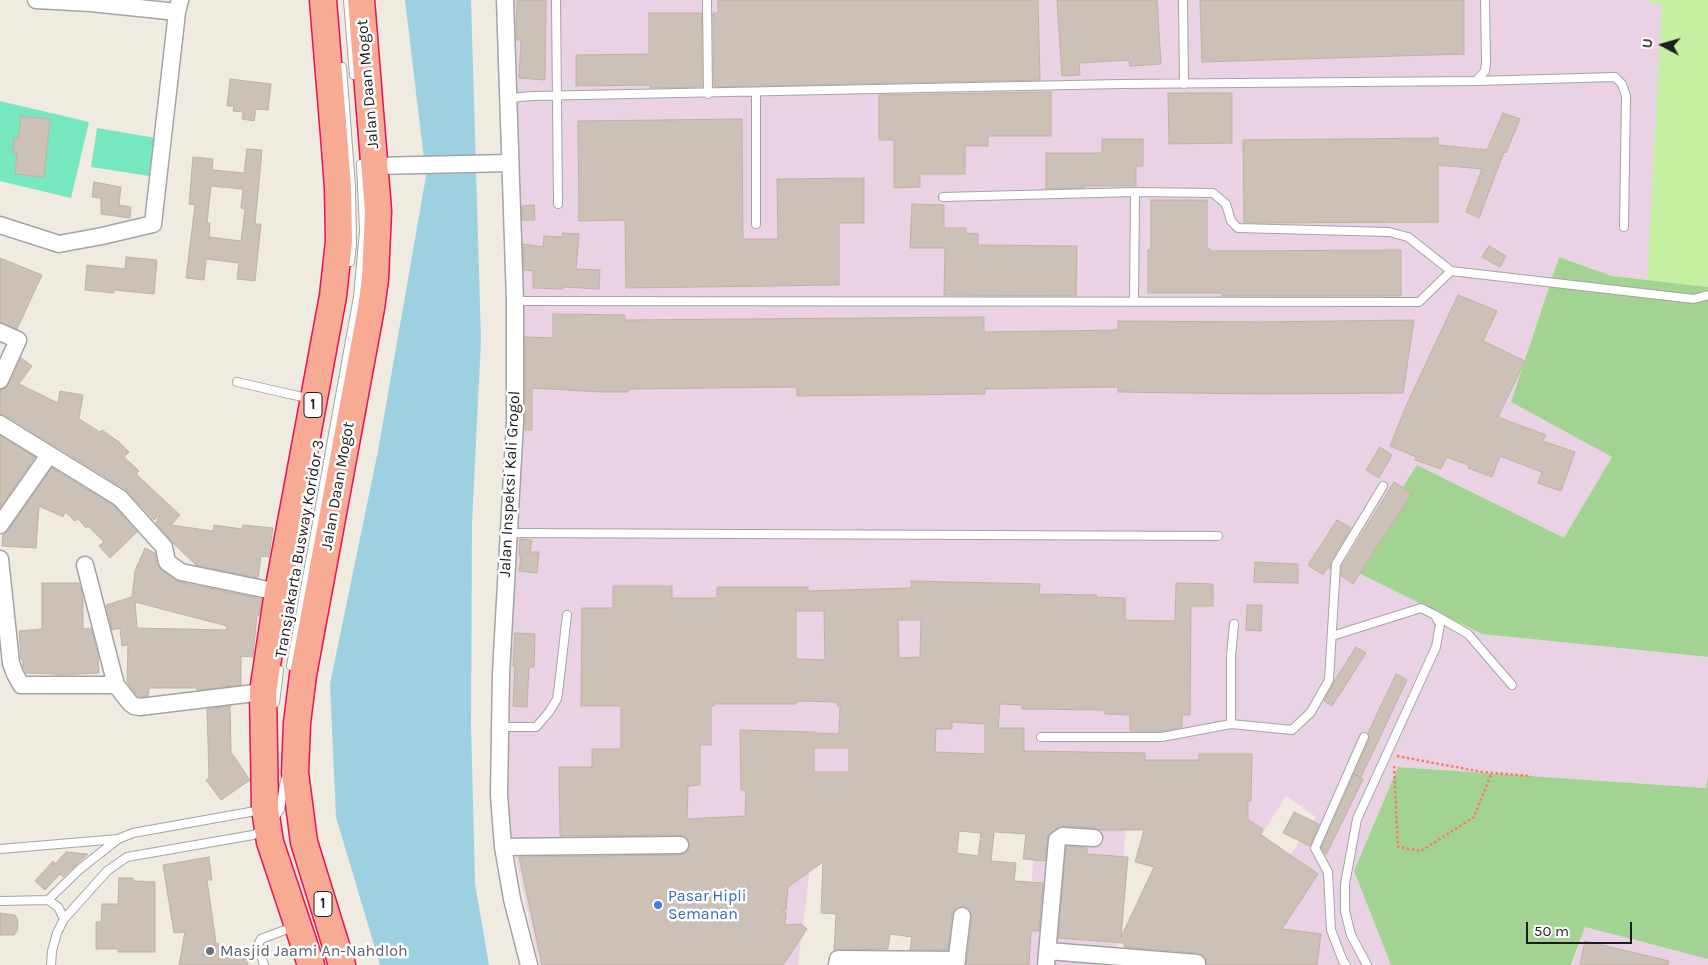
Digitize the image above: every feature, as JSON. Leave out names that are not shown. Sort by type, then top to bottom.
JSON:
[{"type":"highway","name":"1","points":[[310,965],[270,842],[269,702],[314,400],[333,296],[339,241],[335,144],[322,0]]},
{"type":"highway","name":"Jalan Daan Mogot","points":[[342,965],[304,842],[290,774],[304,675],[375,279],[378,211],[361,0]]},
{"type":"highway","points":[[290,774],[285,804],[271,813],[289,834],[304,842]]},
{"type":"street","points":[[0,225],[59,244],[153,224],[179,6],[36,0]]},
{"type":"street","name":"Jalan Inspeksi Kali Grogol","points":[[505,0],[509,98],[506,163],[515,301],[515,420],[501,673],[499,795],[503,847],[512,899],[530,965]]},
{"type":"street","points":[[373,162],[506,163]]},
{"type":"street","points":[[0,332],[18,340],[0,380]]},
{"type":"street","points":[[0,424],[120,498],[164,547],[167,562],[181,572],[283,601]]},
{"type":"street","points":[[0,525],[49,455]]},
{"type":"street","points":[[0,559],[11,663],[21,685],[116,685]]},
{"type":"street","points":[[85,565],[116,685],[130,704],[140,707],[269,702]]},
{"type":"street","points":[[1094,838],[1063,836],[1057,840],[1047,958],[1197,963]]},
{"type":"street","points":[[503,847],[680,845]]},
{"type":"street","points":[[837,965],[838,959],[957,962],[962,916]]},
{"type":"lane","points":[[348,0],[355,85]]},
{"type":"lane","points":[[556,0],[558,204]]},
{"type":"lane","points":[[707,0],[708,94]]},
{"type":"lane","points":[[1183,0],[1184,84]]},
{"type":"lane","points":[[1476,81],[1484,71],[1486,63],[1485,0]]},
{"type":"lane","points":[[341,57],[351,187],[352,245],[348,270]]},
{"type":"lane","points":[[509,98],[1615,77],[1622,84],[1626,96],[1624,228]]},
{"type":"lane","points":[[756,93],[756,224]]},
{"type":"lane","name":"Transjakarta Busway Koridor 3","points":[[290,676],[358,297],[373,162]]},
{"type":"lane","points":[[1134,302],[1135,192]]},
{"type":"lane","points":[[943,197],[1135,192],[1213,193],[1226,204],[1231,221],[1238,228],[1390,232],[1408,237],[1451,271],[1694,299],[1708,295]]},
{"type":"lane","points":[[515,301],[1419,302],[1451,271]]},
{"type":"lane","points":[[237,382],[314,400]]},
{"type":"lane","points":[[1040,737],[1162,737],[1232,724],[1292,730],[1311,712],[1329,680],[1336,564],[1383,486]]},
{"type":"lane","name":"Transjakarta Busway Koridor 3","points":[[283,601],[311,487]]},
{"type":"lane","points":[[508,532],[1218,536]]},
{"type":"lane","points":[[1332,636],[1421,608],[1468,634],[1512,685]]},
{"type":"lane","points":[[500,727],[536,727],[553,706],[557,699],[567,615]]},
{"type":"lane","points":[[1367,965],[1352,935],[1345,911],[1345,884],[1357,819],[1390,755],[1436,647],[1440,624],[1435,615]]},
{"type":"lane","points":[[1232,724],[1231,656],[1234,624]]},
{"type":"lane","name":"Transjakarta Busway Koridor 3","points":[[269,702],[280,662]]},
{"type":"lane","points":[[1346,965],[1342,961],[1331,930],[1328,872],[1315,848],[1364,737]]},
{"type":"lane","points":[[48,900],[80,868],[118,839],[133,833],[271,813]]},
{"type":"lane","points":[[51,965],[57,933],[64,919],[107,871],[127,857],[252,835],[271,813]]},
{"type":"lane","points":[[0,849],[118,839]]},
{"type":"lane","points":[[0,901],[48,900],[58,907],[64,919]]},
{"type":"lane","points":[[264,965],[258,945],[261,938],[297,925]]},
{"type":"path","points":[[1492,772],[1474,817],[1421,851],[1398,846],[1390,755],[1482,772],[1492,772],[1531,776]]},
{"type":"shaded area","points":[[510,0],[1643,0],[1662,5],[1647,280],[1612,276],[1559,257],[1511,402],[1612,457],[1564,539],[1417,465],[1482,634],[1708,657],[1708,777],[1706,788],[1398,767],[1354,871],[1391,965],[1243,965],[1255,907],[1316,817],[1286,796],[1243,865],[1187,832],[1126,825],[1116,955],[1096,954],[1094,965],[1026,965],[1037,805],[819,794],[798,965],[539,965],[508,821],[514,230]]},
{"type":"shaded area","points":[[1585,927],[1708,959],[1708,965],[1572,965]]},
{"type":"green space","points":[[1643,0],[1708,0],[1708,287],[1647,280],[1662,5]]},
{"type":"green space","points":[[0,101],[89,122],[71,198],[0,181]]},
{"type":"green space","points":[[97,128],[168,140],[162,178],[91,167]]},
{"type":"green space","points":[[1559,257],[1612,276],[1708,287],[1708,657],[1482,634],[1351,569],[1417,465],[1564,538],[1612,457],[1511,402]]},
{"type":"green space","points":[[1398,767],[1706,788],[1708,777],[1708,959],[1585,927],[1571,965],[1391,965],[1354,871]]},
{"type":"water","points":[[405,0],[471,0],[481,340],[472,523],[471,724],[475,884],[489,965],[380,965],[336,817],[330,684],[378,451],[426,176]]},
{"type":"building","points":[[517,0],[546,0],[545,80],[519,78],[521,40],[516,40]]},
{"type":"building","points":[[718,0],[1038,0],[1040,80],[714,87],[713,13],[718,13]]},
{"type":"building","points":[[1057,0],[1157,0],[1161,64],[1130,66],[1129,60],[1079,63],[1080,75],[1062,76]]},
{"type":"building","points":[[1200,0],[1464,0],[1464,54],[1202,62]]},
{"type":"building","points":[[649,13],[702,13],[702,87],[650,88],[650,85],[576,86],[576,55],[649,54]]},
{"type":"building","points":[[230,79],[271,84],[268,110],[256,109],[254,121],[242,119],[243,112],[233,111],[234,106],[227,106]]},
{"type":"building","points":[[1051,92],[1051,136],[988,136],[988,146],[965,146],[965,174],[920,174],[920,187],[894,188],[894,140],[879,140],[879,95]]},
{"type":"building","points":[[1168,93],[1232,93],[1232,143],[1169,144]]},
{"type":"building","points":[[1503,113],[1520,119],[1506,153],[1504,152],[1479,218],[1466,212],[1482,169],[1438,165],[1438,222],[1244,223],[1243,140],[1438,138],[1438,145],[1487,150]]},
{"type":"building","points":[[21,116],[50,119],[44,177],[15,174],[17,153],[13,153],[14,138],[18,138]]},
{"type":"building","points":[[742,119],[743,239],[778,239],[777,179],[864,178],[864,223],[839,223],[839,285],[626,288],[625,220],[579,221],[578,121]]},
{"type":"building","points":[[1102,139],[1143,139],[1143,166],[1136,166],[1136,186],[1084,186],[1084,188],[1046,189],[1046,153],[1102,153]]},
{"type":"building","points":[[247,149],[262,150],[255,224],[261,224],[255,281],[237,279],[239,263],[206,259],[204,280],[186,278],[195,205],[189,204],[193,157],[213,159],[212,170],[244,173]],"holes":[[[211,186],[243,189],[241,208],[245,209],[241,241],[209,237],[210,223],[207,223]]]},
{"type":"building","points":[[94,182],[121,187],[119,205],[131,207],[130,218],[101,214],[101,198],[92,197]]},
{"type":"building","points":[[1151,200],[1207,200],[1207,249],[1210,249],[1210,251],[1401,250],[1401,296],[1222,296],[1222,293],[1148,293],[1148,250],[1151,249]]},
{"type":"building","points":[[912,204],[944,205],[944,228],[966,228],[966,233],[978,234],[978,245],[1077,246],[1076,296],[944,295],[945,248],[910,248]]},
{"type":"building","points":[[534,205],[535,220],[522,220],[522,206]]},
{"type":"building","points":[[563,233],[579,234],[576,269],[600,270],[599,289],[533,288],[533,271],[524,270],[523,244],[543,247],[544,236],[562,237]]},
{"type":"building","points":[[1489,246],[1506,256],[1500,267],[1482,257]]},
{"type":"building","points":[[126,257],[157,260],[154,294],[114,290],[114,293],[85,290],[87,265],[125,269]]},
{"type":"building","points":[[0,258],[42,275],[17,329],[0,322]]},
{"type":"building","points":[[1458,295],[1497,311],[1483,341],[1525,361],[1498,417],[1546,435],[1543,441],[1575,452],[1561,491],[1538,483],[1542,472],[1500,456],[1492,477],[1468,468],[1469,465],[1446,457],[1441,469],[1415,460],[1416,457],[1390,446],[1407,404]]},
{"type":"building","points":[[553,314],[625,315],[625,320],[984,317],[984,332],[1118,330],[1118,321],[1414,320],[1403,393],[1259,394],[1118,392],[1118,387],[985,389],[985,394],[797,396],[797,387],[628,389],[628,392],[532,388],[532,430],[525,430],[525,337],[553,338]]},
{"type":"building","points":[[21,358],[32,366],[19,384],[58,403],[60,391],[83,395],[79,419],[100,432],[102,430],[129,452],[124,457],[139,471],[136,474],[180,515],[171,525],[213,531],[214,525],[242,529],[243,525],[273,528],[269,557],[261,556],[258,578],[196,565],[156,523],[160,515],[154,520],[125,489],[5,415],[0,414],[0,390],[9,385]]},
{"type":"building","points":[[0,436],[35,457],[0,508]]},
{"type":"building","points":[[1380,447],[1392,455],[1379,478],[1366,470]]},
{"type":"building","points":[[52,468],[114,506],[137,532],[110,558],[99,546],[104,542],[88,526],[86,528],[78,519],[75,521],[65,512],[63,517],[39,506],[36,548],[2,546],[3,534],[8,531]]},
{"type":"building","points":[[1394,482],[1412,494],[1353,584],[1341,576],[1342,566]]},
{"type":"building","points":[[1337,520],[1351,528],[1331,561],[1330,569],[1328,567],[1323,575],[1308,565]]},
{"type":"building","points":[[520,539],[532,540],[530,552],[539,552],[537,573],[519,571],[521,556],[519,556]]},
{"type":"building","points":[[145,548],[155,553],[157,564],[161,570],[179,582],[262,599],[259,616],[257,615],[253,657],[241,656],[241,685],[197,690],[197,688],[149,688],[148,696],[137,696],[127,682],[128,645],[122,646],[120,628],[112,630],[106,605],[132,597],[135,571]],"holes":[[[135,602],[227,626],[226,630],[137,628]]]},
{"type":"building","points":[[1255,562],[1298,564],[1298,583],[1254,582]]},
{"type":"building","points":[[911,581],[1040,584],[1039,594],[1097,595],[1096,597],[1125,598],[1125,620],[1175,621],[1176,583],[1213,584],[1213,606],[1191,606],[1190,715],[1182,715],[1182,727],[1166,731],[1130,731],[1130,715],[1105,714],[1105,710],[1022,709],[1022,705],[1000,704],[998,728],[1024,728],[1024,751],[1145,753],[1145,760],[1199,760],[1199,754],[1252,754],[1251,801],[1248,801],[1248,820],[1263,829],[1260,834],[1318,874],[1282,929],[1321,934],[1317,965],[1207,965],[1206,958],[1198,953],[1124,947],[1124,943],[1058,938],[1066,846],[1087,848],[1087,854],[1128,857],[1121,937],[1154,867],[1135,862],[1144,830],[1100,830],[1064,826],[1057,828],[1048,835],[1045,861],[1023,859],[1026,834],[994,832],[991,861],[1016,863],[1014,881],[1043,883],[1039,931],[1031,931],[1029,965],[966,965],[972,917],[968,908],[963,906],[954,910],[952,914],[948,950],[910,950],[912,937],[890,934],[888,949],[834,950],[836,914],[821,913],[823,862],[788,887],[786,910],[782,910],[786,913],[785,925],[801,924],[807,929],[783,965],[542,965],[519,857],[680,855],[685,853],[690,845],[688,840],[680,835],[560,836],[559,767],[592,767],[592,749],[621,749],[621,706],[581,706],[582,608],[613,608],[613,586],[672,586],[672,598],[717,598],[717,587],[808,587],[808,591],[911,588]],"holes":[[[796,611],[824,611],[825,660],[796,659]],[[898,620],[921,620],[920,657],[899,658]],[[796,701],[837,702],[837,706],[840,706],[839,734],[740,730],[741,790],[746,790],[745,816],[687,819],[688,786],[700,785],[700,745],[711,745],[711,706],[714,706],[714,704],[796,704]],[[952,722],[985,724],[985,754],[935,752],[936,729],[952,729]],[[814,748],[849,748],[849,772],[814,772]],[[959,831],[981,833],[978,856],[957,853]]]},
{"type":"building","points":[[42,583],[79,583],[83,596],[83,629],[91,628],[98,656],[99,673],[56,675],[26,673],[23,660],[21,660],[19,631],[42,629]]},
{"type":"building","points":[[1247,605],[1262,605],[1261,631],[1246,630]]},
{"type":"building","points":[[515,633],[535,634],[534,667],[529,667],[527,707],[513,706]]},
{"type":"building","points":[[1356,647],[1366,653],[1332,706],[1324,701]]},
{"type":"building","points":[[1396,674],[1407,680],[1361,777],[1354,774],[1369,739],[1368,733]]},
{"type":"building","points":[[230,706],[231,752],[250,780],[221,800],[206,780],[209,778],[207,709]]},
{"type":"building","points":[[1354,774],[1363,779],[1326,855],[1321,848]]},
{"type":"building","points":[[1294,812],[1319,824],[1310,846],[1283,833]]},
{"type":"building","points":[[66,852],[88,854],[63,877],[60,874],[45,890],[35,881],[53,861],[55,864]]},
{"type":"building","points":[[209,857],[212,880],[207,880],[216,943],[251,956],[247,965],[179,965],[185,932],[174,933],[163,865]]},
{"type":"building","points":[[119,878],[133,878],[133,881],[155,882],[155,952],[118,952],[118,949],[96,949],[96,922],[101,922],[102,904],[118,904]]},
{"type":"building","points":[[0,913],[15,915],[17,918],[17,931],[14,935],[0,935]]},
{"type":"building","points":[[1585,941],[1669,961],[1668,965],[1580,965]]},
{"type":"place","name":"Pasar Hipli Semanan","points":[[658,905]]},
{"type":"place","name":"Masjid Jaami An-Nahdloh","points":[[210,951]]}]
